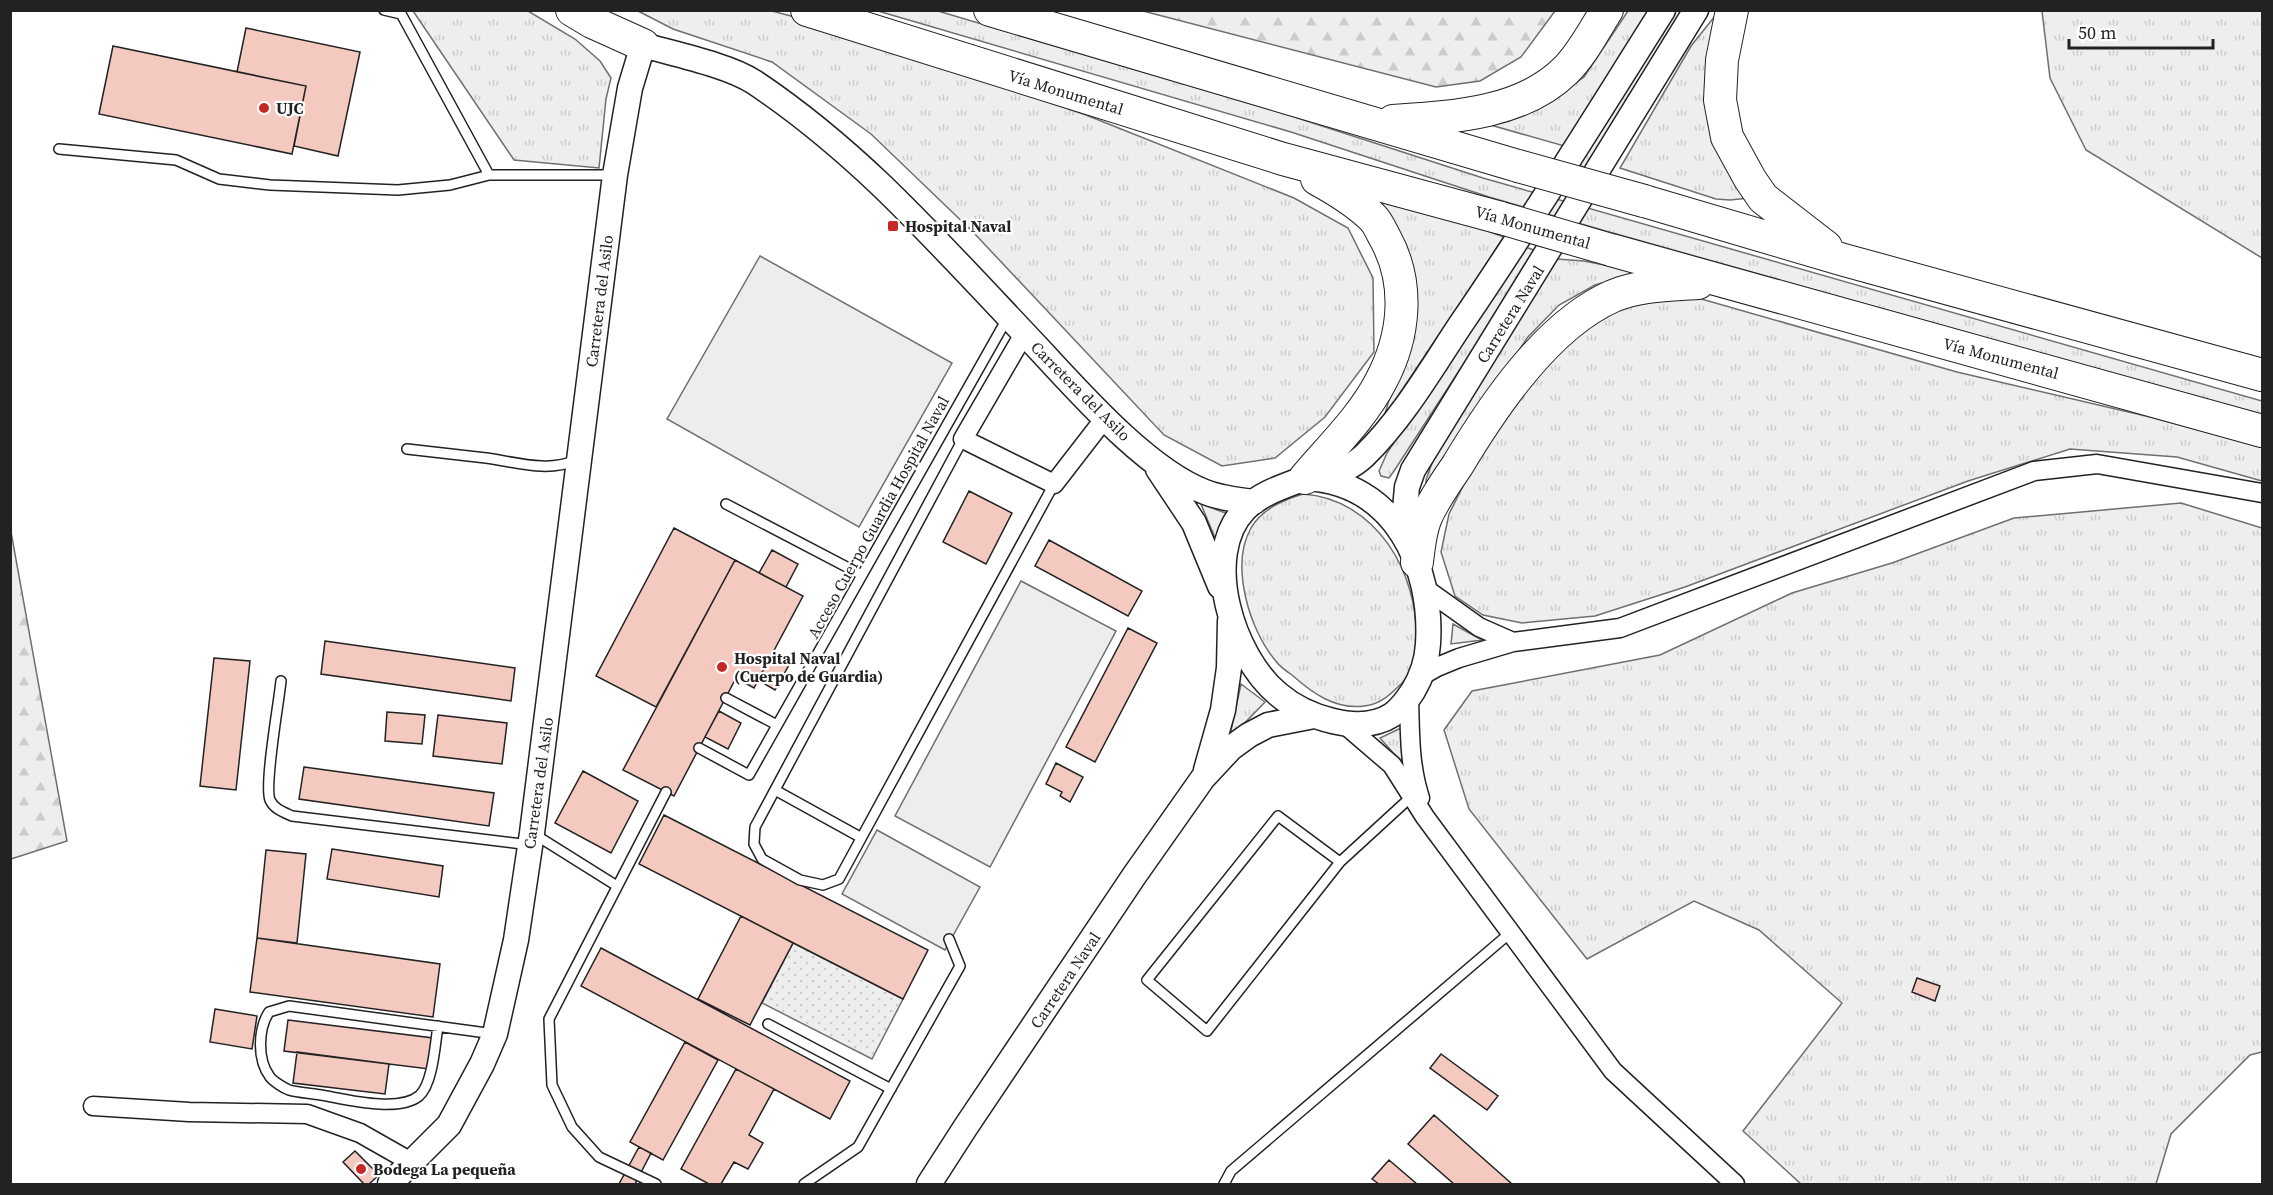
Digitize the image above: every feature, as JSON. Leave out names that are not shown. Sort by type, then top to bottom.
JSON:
[{"type":"highway","points":[[572,10],[592,22],[643,45]]},
{"type":"highway","name":"Vía Monumental","points":[[807,10],[1283,159],[2262,431]]},
{"type":"highway","points":[[990,10],[1844,260],[2262,375]]},
{"type":"highway","points":[[1374,123],[1452,117],[1480,111],[1540,92],[1567,70],[1607,10]]},
{"type":"highway","points":[[1732,10],[1722,60],[1719,100],[1728,137],[1750,179],[1763,198],[1844,260]]},
{"type":"highway","points":[[1283,159],[1345,194],[1375,220],[1389,245],[1397,269],[1403,301],[1398,342],[1381,381],[1313,478]]},
{"type":"highway","points":[[1420,574],[1419,540],[1426,518],[1480,428],[1536,355],[1560,331],[1582,313],[1614,296],[1648,286],[1726,282]]},
{"type":"main road","name":"Carretera Naval","points":[[1254,501],[1313,478],[1339,473],[1352,466],[1365,455],[1397,418],[1511,251],[1663,10]]},
{"type":"main road","name":"Carretera Naval","points":[[1403,532],[1407,488],[1413,470],[1696,10]]},
{"type":"main road","name":"Carretera del Asilo","points":[[390,1185],[448,1125],[482,1064],[495,1034],[516,940],[531,839],[615,175],[630,88],[643,45],[714,65],[752,81],[824,135],[880,185],[1106,418],[1152,460],[1204,492],[1227,498],[1254,501]]},
{"type":"main road","name":"Carretera del Asilo","points":[[1152,460],[1194,523],[1250,658],[1262,678],[1277,693],[1299,709],[1314,716]]},
{"type":"main road","points":[[1313,478],[1342,484],[1371,500],[1403,532],[1420,574],[1429,636],[1428,656],[1421,676],[1409,697],[1391,716],[1377,722],[1343,723],[1314,716]]},
{"type":"main road","points":[[1228,606],[1222,572],[1226,545],[1236,521],[1254,501]]},
{"type":"main road","name":"Carretera Naval","points":[[1203,778],[1223,710],[1229,668],[1228,606]]},
{"type":"main road","name":"Carretera Naval","points":[[929,1185],[1134,876],[1203,778],[1231,748],[1249,735],[1268,725],[1314,716]]},
{"type":"street","points":[[1016,325],[963,439],[1054,484],[1106,418]]},
{"type":"street","points":[[1421,676],[1459,658],[1514,642],[1620,628],[2034,471],[2097,464],[2262,493]]},
{"type":"street","points":[[1420,574],[1438,596],[1479,627],[1514,642]]},
{"type":"street","points":[[1409,697],[1409,748],[1413,777],[1425,817]]},
{"type":"street","points":[[1343,723],[1392,765],[1425,817],[1613,1071],[1735,1185]]},
{"type":"street","points":[[93,1106],[189,1112],[308,1114],[360,1133],[411,1162]]},
{"type":"lane","points":[[384,10],[400,12],[489,175]]},
{"type":"lane","points":[[59,149],[176,160],[219,179],[270,185],[398,190],[450,185],[489,175],[615,175]]},
{"type":"lane","name":"Acceso Cuerpo Guardia Hospital Naval","points":[[699,748],[749,776],[862,575],[1016,325]]},
{"type":"lane","points":[[963,439],[755,827],[754,844],[762,859],[801,880],[823,885],[838,879],[1054,484]]},
{"type":"lane","points":[[407,449],[536,466],[565,465],[579,458]]},
{"type":"lane","points":[[726,504],[862,575]]},
{"type":"lane","points":[[281,681],[269,773],[269,798],[278,810],[292,816],[531,839],[617,886]]},
{"type":"lane","points":[[726,698],[777,725]]},
{"type":"lane","points":[[775,790],[860,837]]},
{"type":"lane","points":[[656,1185],[599,1157],[572,1127],[552,1084],[549,1019],[666,792]]},
{"type":"lane","points":[[1340,862],[1278,816],[1147,980],[1207,1030],[1340,862],[1412,796]]},
{"type":"lane","points":[[1224,1185],[1231,1171],[1510,933]]},
{"type":"lane","points":[[804,1185],[858,1147],[960,966],[949,939]]},
{"type":"lane","points":[[438,1026],[426,1088],[418,1097],[399,1103],[371,1104],[288,1090],[271,1078],[263,1061],[261,1047],[264,1020],[269,1012],[289,1006],[438,1026],[495,1034]]},
{"type":"lane","points":[[768,1024],[891,1089]]},
{"type":"green space","points":[[413,11],[528,11],[575,39],[600,61],[611,78],[606,99],[599,168],[514,160]]},
{"type":"green space","points":[[638,11],[772,11],[825,25],[1086,115],[1294,198],[1348,228],[1373,278],[1374,352],[1325,417],[1275,458],[1222,466],[1164,435],[973,232],[871,134],[772,62],[673,29]]},
{"type":"green space","points":[[878,11],[938,11],[1285,114],[1483,178],[2262,401],[2262,418],[1489,197],[1291,132]]},
{"type":"green space","points":[[1143,11],[1555,11],[1521,57],[1480,81],[1436,87]]},
{"type":"green space","points":[[1628,11],[1651,11],[1564,146],[1480,122],[1541,107],[1584,77]]},
{"type":"green space","points":[[1672,11],[1685,11],[1587,169],[1579,165]]},
{"type":"green space","points":[[1719,11],[1749,198],[1716,199],[1620,168],[1691,46]]},
{"type":"green space","points":[[2042,11],[2262,11],[2262,258],[2086,150],[2050,78]]},
{"type":"green space","points":[[1394,197],[1504,237],[1384,417],[1406,342],[1371,201]]},
{"type":"green space","points":[[1525,247],[1537,251],[1394,471],[1389,478],[1381,476],[1379,471],[1387,453]]},
{"type":"green space","points":[[1557,259],[1584,261],[1650,274],[1634,274],[1595,285],[1559,305],[1527,338],[1426,496],[1426,480],[1434,457]]},
{"type":"green space","points":[[1638,297],[1698,298],[1957,372],[2150,417],[2262,447],[2262,481],[2177,457],[2070,449],[1968,481],[1685,587],[1595,616],[1522,623],[1483,615],[1455,596],[1441,552],[1449,514],[1493,427],[1552,347]]},
{"type":"green space","points":[[1303,494],[1329,499],[1352,510],[1372,525],[1388,544],[1401,566],[1410,590],[1415,615],[1416,641],[1413,664],[1406,679],[1390,694],[1370,705],[1354,707],[1334,703],[1308,688],[1277,662],[1257,632],[1250,614],[1245,596],[1242,560],[1251,528],[1274,506]]},
{"type":"green space","points":[[2181,503],[2262,528],[2262,1052],[2250,1055],[2171,1134],[2156,1184],[1801,1184],[1743,1131],[1842,1003],[1759,930],[1694,901],[1587,959],[1469,809],[1444,730],[1472,691],[1660,655],[1792,593],[1892,563],[2014,518]]},
{"type":"green space","points":[[1201,504],[1231,515],[1217,543]]},
{"type":"green space","points":[[11,532],[67,841],[10,859]]},
{"type":"green space","points":[[1453,624],[1482,640],[1451,644]]},
{"type":"green space","points":[[1241,684],[1265,702],[1229,739]]},
{"type":"green space","points":[[1401,728],[1402,763],[1380,738]]},
{"type":"green space","points":[[793,943],[903,999],[872,1059],[762,1003]]},
{"type":"shaded area","points":[[760,256],[952,363],[859,527],[667,419]]},
{"type":"shaded area","points":[[1021,581],[1116,631],[990,867],[895,816]]},
{"type":"shaded area","points":[[877,830],[980,887],[945,950],[842,894]]},
{"type":"building","points":[[246,28],[360,52],[338,156],[294,146],[306,86],[237,72]]},
{"type":"building","points":[[113,46],[306,86],[292,154],[99,114]]},
{"type":"building","points":[[969,491],[1012,513],[986,564],[943,542]]},
{"type":"building","points":[[674,528],[735,560],[656,707],[596,676]]},
{"type":"building","points":[[1049,540],[1142,591],[1128,616],[1035,566]]},
{"type":"building","points":[[772,550],[798,564],[786,587],[759,573]]},
{"type":"building","name":"Hospital Naval (Cuerpo de Guardia)","points":[[735,560],[803,596],[754,688],[736,678],[674,796],[623,770]]},
{"type":"building","points":[[1128,628],[1157,643],[1095,762],[1066,747]]},
{"type":"building","points":[[325,641],[515,668],[511,701],[321,674]]},
{"type":"building","points":[[771,655],[789,665],[775,690],[758,680]]},
{"type":"building","points":[[214,658],[250,661],[236,790],[200,786]]},
{"type":"building","points":[[719,711],[741,723],[728,749],[705,737]]},
{"type":"building","points":[[387,712],[425,715],[422,744],[385,741]]},
{"type":"building","points":[[438,715],[507,723],[502,764],[433,756]]},
{"type":"building","points":[[1056,763],[1083,777],[1070,802],[1060,796],[1062,792],[1046,784]]},
{"type":"building","points":[[304,767],[494,793],[489,826],[299,799]]},
{"type":"building","points":[[583,771],[638,801],[611,853],[555,823]]},
{"type":"building","points":[[664,815],[928,950],[903,999],[639,864]]},
{"type":"building","points":[[332,849],[443,866],[439,897],[327,879]]},
{"type":"building","points":[[266,850],[306,854],[297,943],[257,938]]},
{"type":"building","points":[[741,916],[793,943],[750,1025],[698,999]]},
{"type":"building","points":[[257,938],[440,964],[433,1017],[250,992]]},
{"type":"building","points":[[601,948],[850,1081],[830,1119],[581,986]]},
{"type":"building","points":[[1917,978],[1940,986],[1935,1001],[1912,992]]},
{"type":"building","points":[[215,1009],[257,1016],[252,1049],[210,1042]]},
{"type":"building","points":[[288,1020],[433,1038],[429,1069],[284,1051]]},
{"type":"building","points":[[685,1042],[718,1060],[663,1160],[630,1142]]},
{"type":"building","points":[[297,1052],[389,1064],[385,1094],[293,1083]]},
{"type":"building","points":[[1441,1054],[1498,1096],[1487,1110],[1430,1068]]},
{"type":"building","points":[[736,1069],[774,1089],[749,1135],[763,1143],[748,1169],[734,1162],[721,1184],[709,1184],[681,1169]]},
{"type":"building","points":[[1434,1115],[1512,1184],[1454,1184],[1408,1144]]},
{"type":"building","points":[[639,1147],[651,1153],[635,1184],[619,1184]]},
{"type":"building","name":"Bodega La pequeña","points":[[355,1151],[379,1175],[369,1184],[364,1184],[343,1162]]},
{"type":"building","points":[[1389,1160],[1417,1184],[1379,1184],[1372,1179]]},
{"type":"place","name":"UJC","points":[[264,108]]},
{"type":"place","name":"Hospital Naval","points":[[893,226]]},
{"type":"place","name":"Hospital Naval (Cuerpo de Guardia)","points":[[722,667]]},
{"type":"place","name":"Bodega La pequeña","points":[[361,1169]]}]
